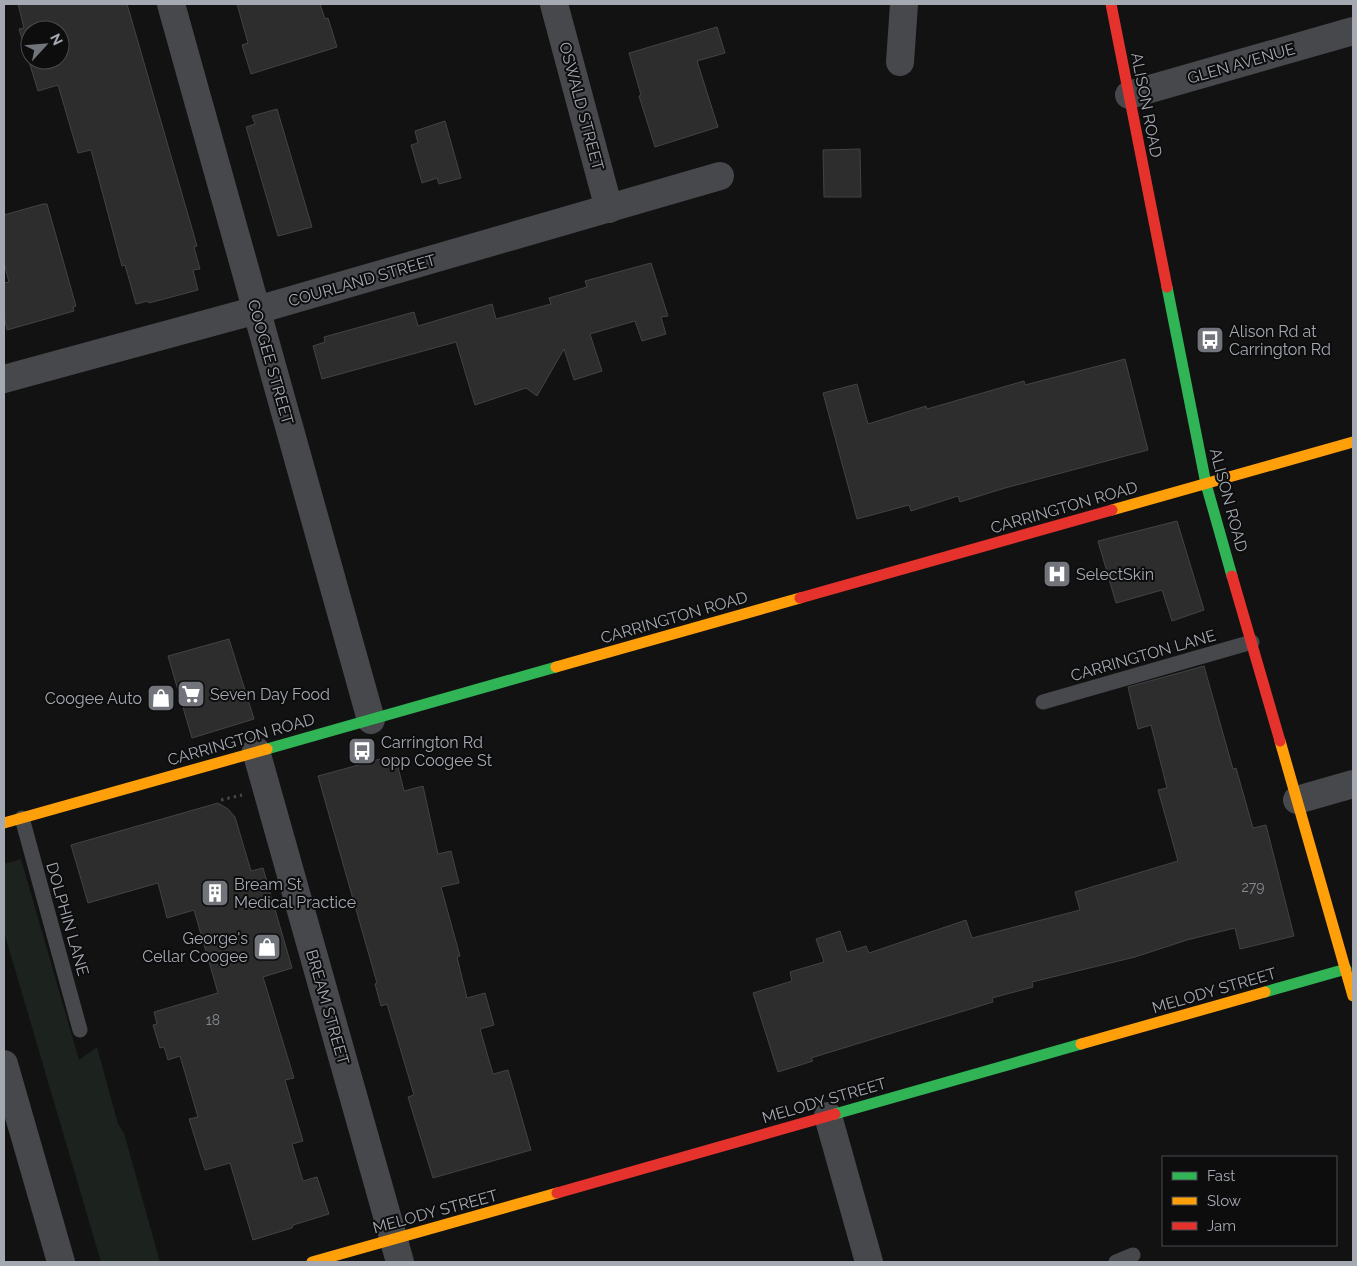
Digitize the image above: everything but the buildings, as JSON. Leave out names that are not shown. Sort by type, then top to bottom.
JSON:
[{"type":"main road","name":"ALISON ROAD","points":[[1111,4],[1206,484],[1353,996]]},
{"type":"main road","name":"CARRINGTON ROAD","points":[[8,821],[1353,442]]},
{"type":"main road","name":"MELODY STREET","points":[[312,1262],[396,1251],[828,1116],[1346,969]]},
{"type":"street","name":"COOGEE STREET","points":[[172,4],[371,720]]},
{"type":"street","name":"OSWALD STREET","points":[[554,4],[609,209]]},
{"type":"street","points":[[900,62],[904,4]]},
{"type":"street","name":"GLEN AVENUE","points":[[1129,95],[1353,31]]},
{"type":"street","name":"COURLAND STREET","points":[[4,379],[257,310],[720,176]]},
{"type":"street","name":"BREAM STREET","points":[[256,751],[396,1251]]},
{"type":"street","points":[[1297,800],[1353,784]]},
{"type":"street","points":[[4,1064],[62,1262]]},
{"type":"street","points":[[828,1116],[869,1262]]},
{"type":"lane","name":"CARRINGTON LANE","points":[[1043,702],[1252,642]]},
{"type":"lane","name":"DOLPHIN LANE","points":[[8,821],[80,1030]]},
{"type":"lane","points":[[1116,1262],[1133,1255]]},
{"type":"path","points":[[221,800],[245,794]]},
{"type":"shaded area","points":[[21,859],[79,1060],[97,1047],[118,1124],[124,1133],[160,1262],[101,1262],[4,932],[4,864]]},
{"type":"traffic: fast","points":[[1167,287],[1206,484],[1232,576]]},
{"type":"traffic: fast","points":[[267,749],[556,667]]},
{"type":"traffic: fast","points":[[1265,992],[1346,969]]},
{"type":"traffic: fast","points":[[835,1114],[1081,1044]]},
{"type":"traffic: slow","points":[[1112,510],[1353,442]]},
{"type":"traffic: slow","points":[[556,667],[800,598]]},
{"type":"traffic: slow","points":[[1280,741],[1353,996]]},
{"type":"traffic: slow","points":[[4,823],[267,749]]},
{"type":"traffic: slow","points":[[1081,1044],[1265,992]]},
{"type":"traffic: slow","points":[[312,1262],[557,1193]]},
{"type":"traffic: jam","points":[[1111,4],[1167,287]]},
{"type":"traffic: jam","points":[[800,598],[1112,510]]},
{"type":"traffic: jam","points":[[1232,576],[1280,741]]},
{"type":"traffic: jam","points":[[557,1193],[835,1114]]},
{"type":"place","name":"Alison Rd at Carrington Rd","points":[[1210,340]]},
{"type":"place","name":"SelectSkin","points":[[1057,574]]},
{"type":"place","name":"Seven Day Food","points":[[191,694]]},
{"type":"place","name":"Coogee Auto","points":[[161,698]]},
{"type":"place","name":"Carrington Rd opp Coogee St","points":[[362,751]]},
{"type":"place","name":"Bream St Medical Practice","points":[[215,893]]},
{"type":"place","name":"George's Cellar Coogee","points":[[267,947]]}]
